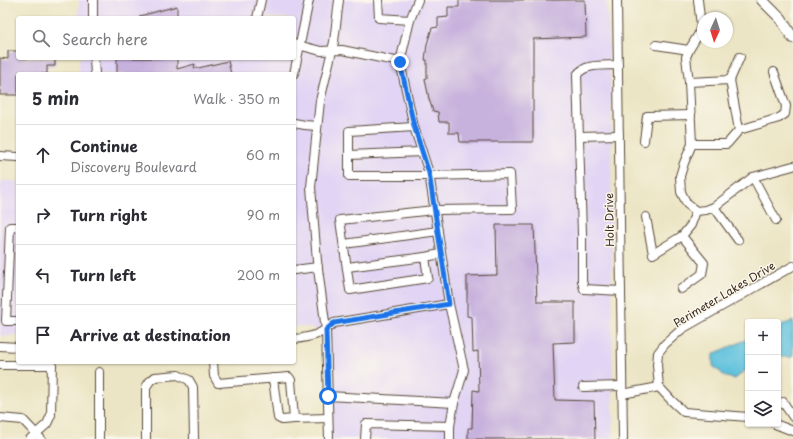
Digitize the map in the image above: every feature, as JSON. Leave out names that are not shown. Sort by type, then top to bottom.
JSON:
[{"type":"main road","points":[[762,0],[781,19],[793,38]]},
{"type":"street","points":[[93,0],[94,16]]},
{"type":"street","points":[[258,16],[261,0]]},
{"type":"street","points":[[309,0],[297,45],[321,51],[342,50],[400,62]]},
{"type":"street","points":[[329,439],[326,330],[318,267],[311,187],[320,100],[332,51],[339,0]]},
{"type":"street","points":[[378,0],[379,18],[410,20]]},
{"type":"street","points":[[418,0],[410,20],[400,62],[414,126],[430,176],[449,304],[464,370],[454,403],[450,426],[450,439]]},
{"type":"street","name":"Holt Drive","points":[[617,0],[622,439]]},
{"type":"street","points":[[698,0],[701,26],[698,35],[686,57],[689,82],[692,144],[680,176],[681,192],[687,204],[696,211],[706,210],[714,207],[753,177],[793,166]]},
{"type":"street","points":[[656,45],[689,50]]},
{"type":"street","points":[[739,130],[730,80],[740,57]]},
{"type":"street","points":[[94,60],[95,72]]},
{"type":"street","points":[[294,72],[295,60]]},
{"type":"street","points":[[618,65],[586,67],[580,70],[577,75],[582,282],[584,289],[621,291]]},
{"type":"street","points":[[692,144],[727,144],[739,130],[779,118],[785,114],[786,106],[774,72]]},
{"type":"street","points":[[689,82],[730,80]]},
{"type":"street","points":[[644,141],[647,116],[691,115]]},
{"type":"street","points":[[296,123],[317,126]]},
{"type":"street","points":[[414,126],[349,131],[349,176],[510,174],[512,209],[434,210],[340,220],[350,290],[428,278],[425,257]]},
{"type":"street","points":[[579,136],[619,135]]},
{"type":"street","points":[[349,154],[422,152]]},
{"type":"street","points":[[0,156],[16,157]]},
{"type":"street","points":[[753,177],[776,220]]},
{"type":"street","points":[[714,207],[738,240]]},
{"type":"street","points":[[646,217],[653,254],[682,236],[690,225],[696,211]]},
{"type":"street","points":[[16,227],[10,227],[3,321],[16,320]]},
{"type":"street","points":[[344,244],[438,231]]},
{"type":"street","points":[[681,289],[702,274],[704,263],[682,236]]},
{"type":"street","points":[[347,267],[441,254]]},
{"type":"street","name":"Perimeter Lakes Drive","points":[[659,387],[657,365],[658,353],[665,344],[682,329],[793,266]]},
{"type":"street","points":[[296,270],[318,267]]},
{"type":"street","points":[[296,339],[313,337],[326,330],[334,323],[449,304]]},
{"type":"street","points":[[0,346],[16,347]]},
{"type":"street","points":[[0,365],[26,364]]},
{"type":"street","points":[[0,418],[23,420],[36,437],[47,424],[51,415],[52,364]]},
{"type":"street","points":[[213,364],[214,376],[218,383],[289,377],[291,380],[294,419]]},
{"type":"street","points":[[99,372],[99,439]]},
{"type":"street","points":[[146,439],[146,388],[150,381],[156,377],[178,375],[189,380],[193,387],[194,439]]},
{"type":"street","points":[[273,378],[278,418],[282,420],[328,418]]},
{"type":"street","points":[[583,387],[622,390],[659,387],[684,412],[745,417]]},
{"type":"street","points":[[328,396],[454,403]]},
{"type":"street","points":[[781,403],[783,402],[793,417]]},
{"type":"street","points":[[365,439],[366,424],[450,426]]},
{"type":"street","points":[[781,426],[793,431]]},
{"type":"shaded area","points":[[79,0],[607,0],[611,103],[613,439],[331,439],[330,344],[316,329],[296,327],[296,72],[79,72],[79,60],[296,60],[296,16],[78,16]]},
{"type":"shaded area","points":[[0,181],[16,181],[16,335],[0,336]]},
{"type":"water","points":[[793,321],[793,357],[781,357],[781,325]]},
{"type":"water","points":[[745,340],[745,371],[735,379],[726,377],[713,366],[713,354]]},
{"type":"building","points":[[459,0],[585,0],[586,37],[533,39],[533,142],[460,142],[459,133],[449,133],[449,122],[439,122],[438,112],[433,111],[425,79],[427,78],[427,60],[425,60],[427,44],[432,28],[438,27],[438,18],[448,17],[448,7],[459,7]]},
{"type":"building","points":[[177,6],[177,16],[140,16]]},
{"type":"building","points":[[8,51],[16,51],[16,60],[55,60],[55,66],[47,66],[47,72],[16,72],[16,95],[0,95],[0,58],[8,59]]},
{"type":"building","points":[[117,60],[177,60],[177,69],[195,64],[194,69],[228,61],[231,72],[117,72]]},
{"type":"building","points":[[496,225],[534,225],[537,302],[575,302],[575,342],[553,343],[555,400],[594,401],[595,439],[468,439],[468,428],[472,428],[473,390],[479,391],[478,351],[473,352],[472,317],[467,316],[467,276],[497,275]]},
{"type":"route","points":[[328,396],[326,330],[334,323],[449,304],[429,173],[414,126],[400,62]]}]
